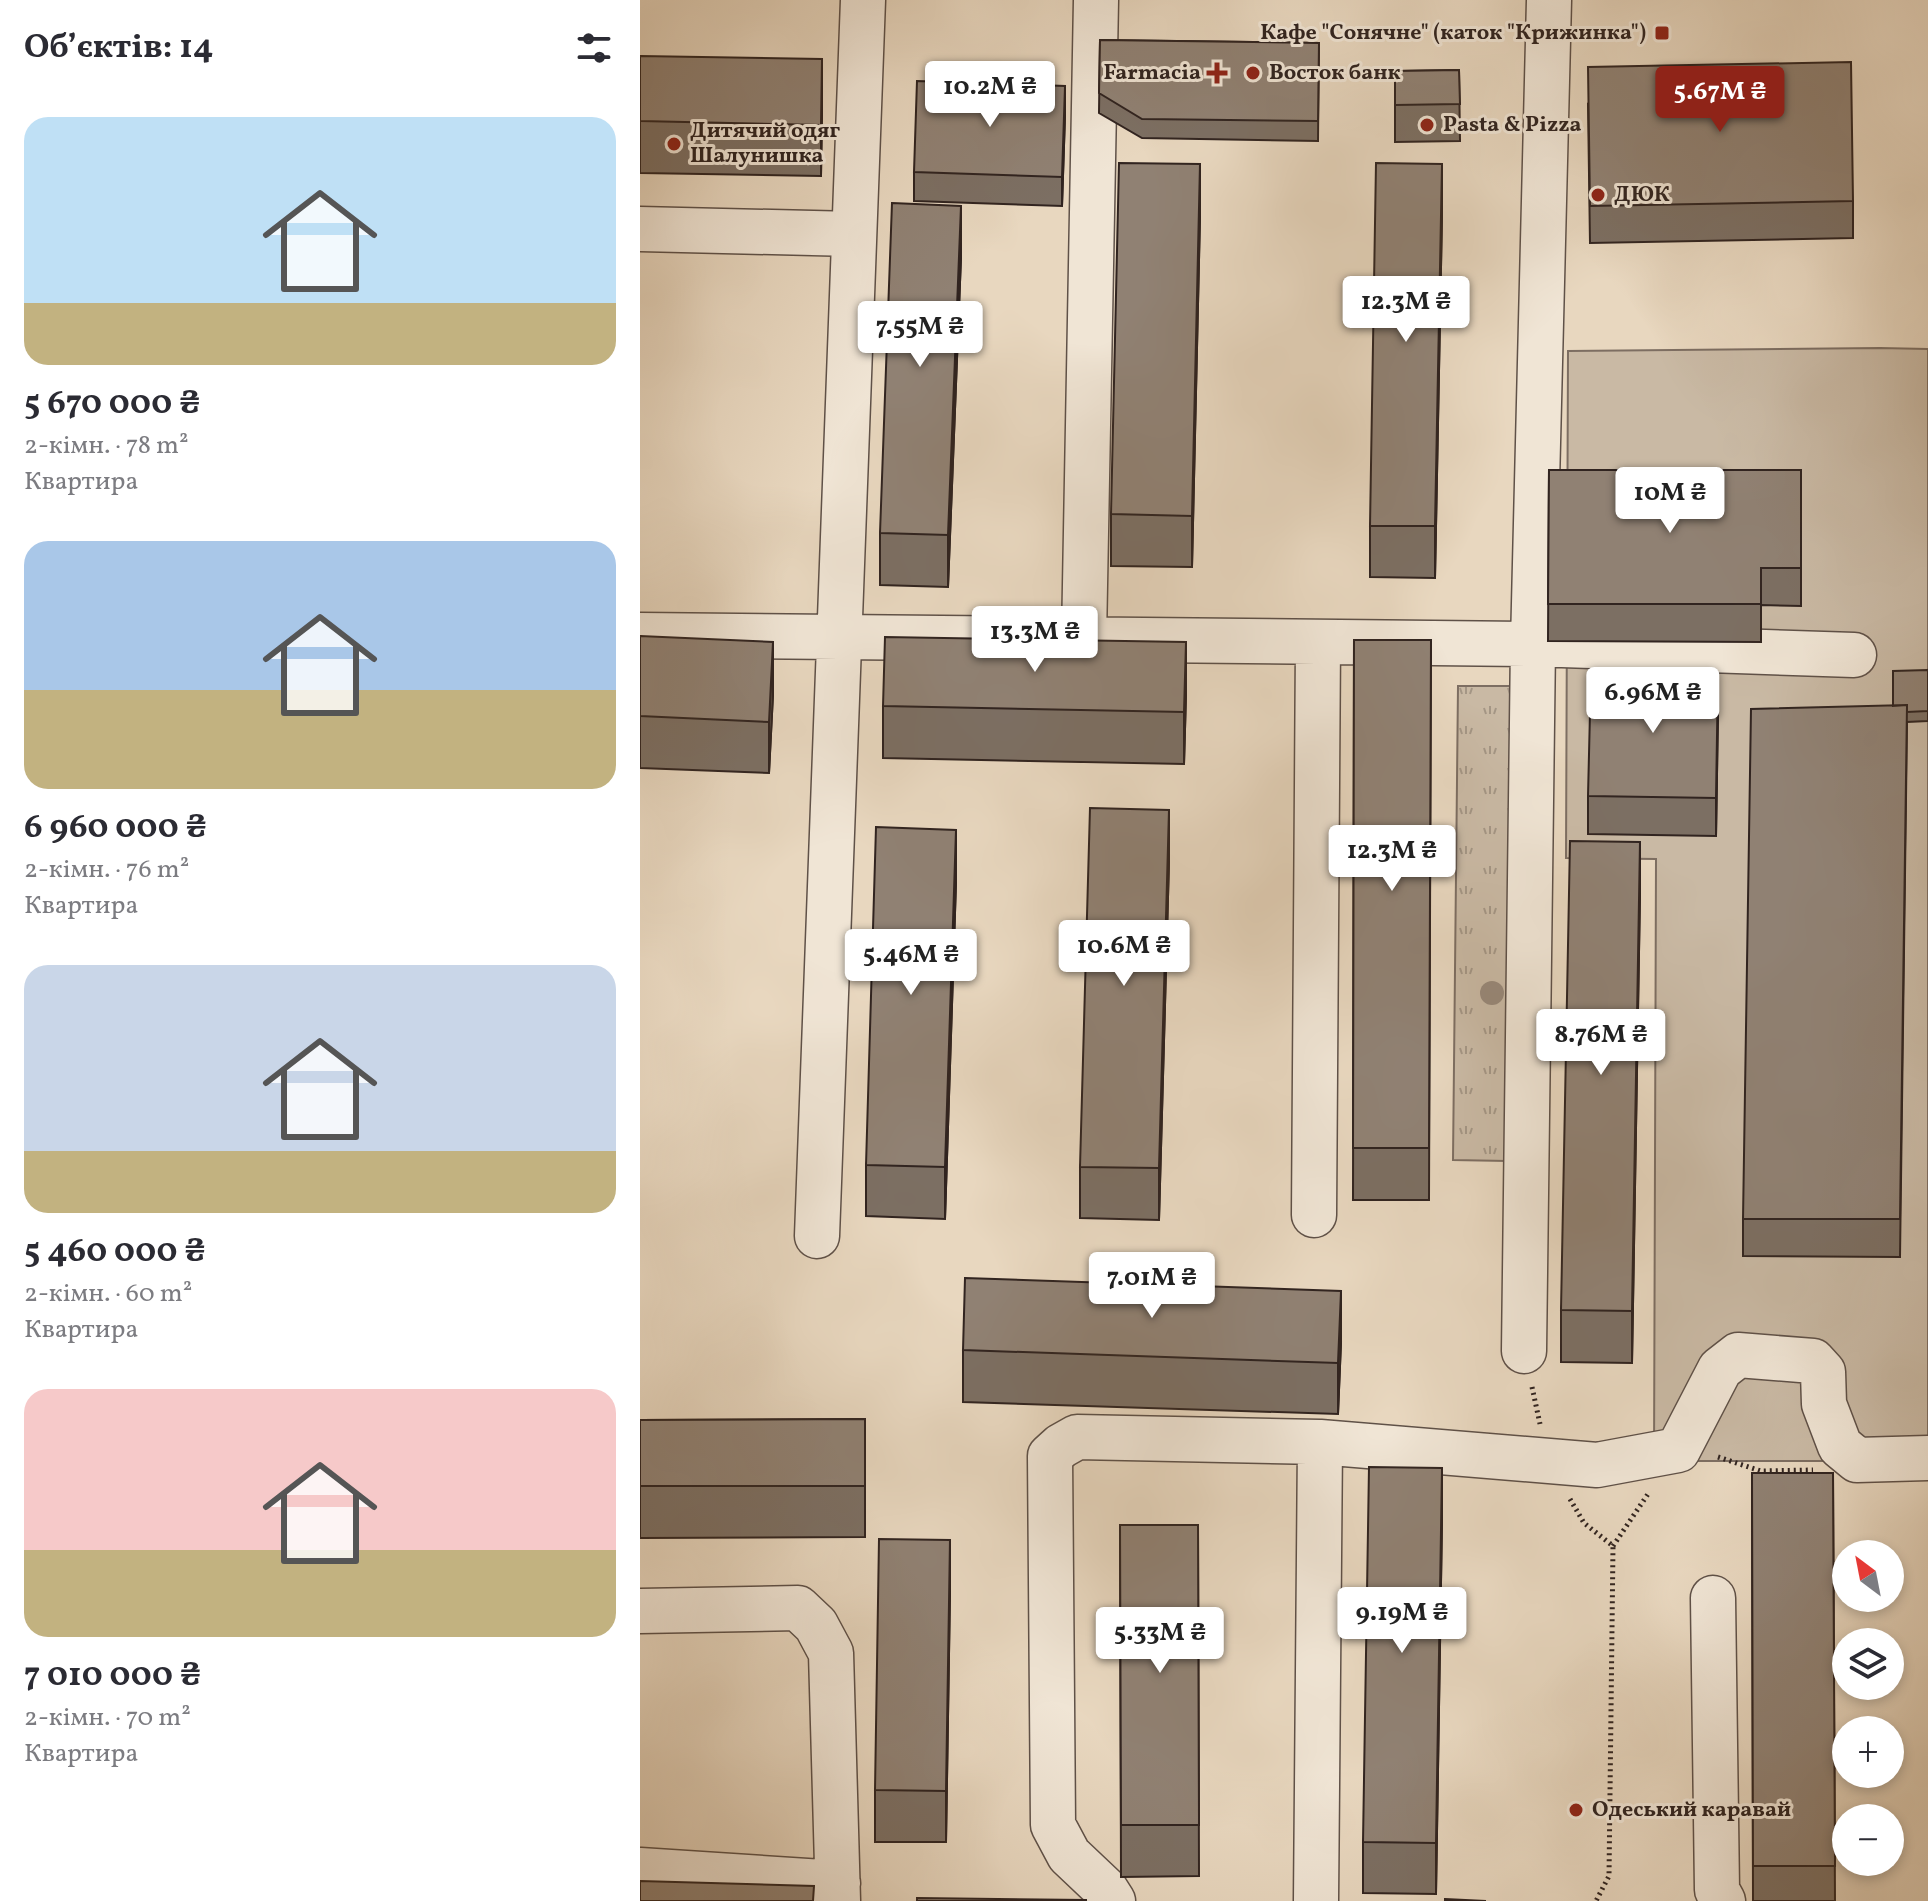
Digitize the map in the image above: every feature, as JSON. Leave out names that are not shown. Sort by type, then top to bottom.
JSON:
[{"type":"lane","points":[[817,1236],[863,0]]},
{"type":"lane","points":[[1084,638],[1096,0]]},
{"type":"lane","points":[[1524,1351],[1533,644],[1549,0]]},
{"type":"lane","points":[[640,229],[854,234]]},
{"type":"lane","points":[[640,635],[1533,644],[1854,655]]},
{"type":"lane","points":[[1314,1215],[1318,642]]},
{"type":"lane","points":[[1113,1901],[1106,1890],[1069,1855],[1053,1825],[1050,1456],[1077,1437],[1320,1442],[1597,1465],[1678,1450],[1720,1369],[1738,1355],[1813,1361],[1823,1372],[1824,1404],[1840,1446],[1857,1460],[1928,1458]]},
{"type":"lane","points":[[1316,1901],[1320,1442]]},
{"type":"lane","points":[[1713,1598],[1717,1890],[1723,1901]]},
{"type":"lane","points":[[640,1611],[798,1608],[816,1625],[831,1653],[838,1892],[640,1870]]},
{"type":"path","points":[[1524,1351],[1547,1461],[1584,1523],[1613,1546]]},
{"type":"path","points":[[1596,1901],[1609,1876],[1613,1546],[1678,1450],[1696,1450],[1761,1471],[1835,1470],[1857,1460]]},
{"type":"green space","points":[[1928,349],[1928,1461],[1654,1461],[1656,859],[1566,858],[1568,351]]},
{"type":"green space","points":[[1458,686],[1512,686],[1507,1161],[1453,1160]]},
{"type":"building","points":[[1100,40],[1319,43],[1318,121],[1142,119],[1099,93]]},
{"type":"building","points":[[640,56],[822,59],[821,125],[640,121]]},
{"type":"building","points":[[1851,62],[1853,201],[1590,206],[1588,67]]},
{"type":"building","points":[[1459,70],[1460,104],[1395,105],[1395,71]]},
{"type":"building","points":[[917,81],[1065,86],[1062,177],[914,172]]},
{"type":"building","points":[[1119,163],[1200,164],[1192,516],[1111,514]]},
{"type":"building","points":[[1376,163],[1442,164],[1435,526],[1370,526]]},
{"type":"building","points":[[892,203],[961,206],[948,535],[880,533]]},
{"type":"building","points":[[1549,470],[1801,470],[1801,568],[1761,568],[1761,604],[1548,604]]},
{"type":"building","points":[[640,636],[773,642],[769,722],[640,716]]},
{"type":"building","points":[[885,637],[1186,642],[1184,712],[883,706]]},
{"type":"building","points":[[1354,640],[1431,640],[1429,1148],[1353,1148]]},
{"type":"building","points":[[1928,670],[1928,711],[1907,712],[1907,705],[1893,706],[1893,671]]},
{"type":"building","points":[[1591,671],[1718,674],[1716,798],[1588,796]]},
{"type":"building","points":[[1907,705],[1900,1219],[1743,1219],[1751,709]]},
{"type":"building","points":[[1090,808],[1169,810],[1159,1168],[1080,1167]]},
{"type":"building","points":[[876,827],[956,830],[945,1167],[866,1165]]},
{"type":"building","points":[[1570,841],[1640,842],[1632,1311],[1561,1310]]},
{"type":"building","points":[[965,1278],[1341,1291],[1338,1363],[963,1350]]},
{"type":"building","points":[[865,1419],[865,1486],[640,1486],[640,1420]]},
{"type":"building","points":[[1369,1467],[1442,1468],[1436,1843],[1363,1842]]},
{"type":"building","points":[[1752,1473],[1833,1473],[1832,1788],[1835,1788],[1835,1804],[1832,1804],[1832,1866],[1753,1866]]},
{"type":"building","points":[[1120,1525],[1198,1525],[1199,1825],[1121,1825]]},
{"type":"building","points":[[879,1539],[950,1540],[946,1791],[875,1790]]},
{"type":"building","points":[[640,1881],[814,1886],[813,1901],[640,1901]]},
{"type":"building","points":[[917,1898],[1086,1900],[1086,1901],[917,1901]]},
{"type":"building","points":[[1445,1899],[1486,1901],[1445,1901]]},
{"type":"place","name":"Кафе \"Сонячне\" (каток \"Крижинка\")","points":[[1662,33]]},
{"type":"place","name":"Farmacia","points":[[1217,73]]},
{"type":"place","name":"Восток банк","points":[[1253,73]]},
{"type":"place","name":"Pasta & Pizza","points":[[1427,125]]},
{"type":"place","name":"Дитячий одяг Шалунишка","points":[[674,144]]},
{"type":"place","name":"ДЮК","points":[[1598,195]]},
{"type":"place","name":"Одеський каравай","points":[[1576,1810]]}]
